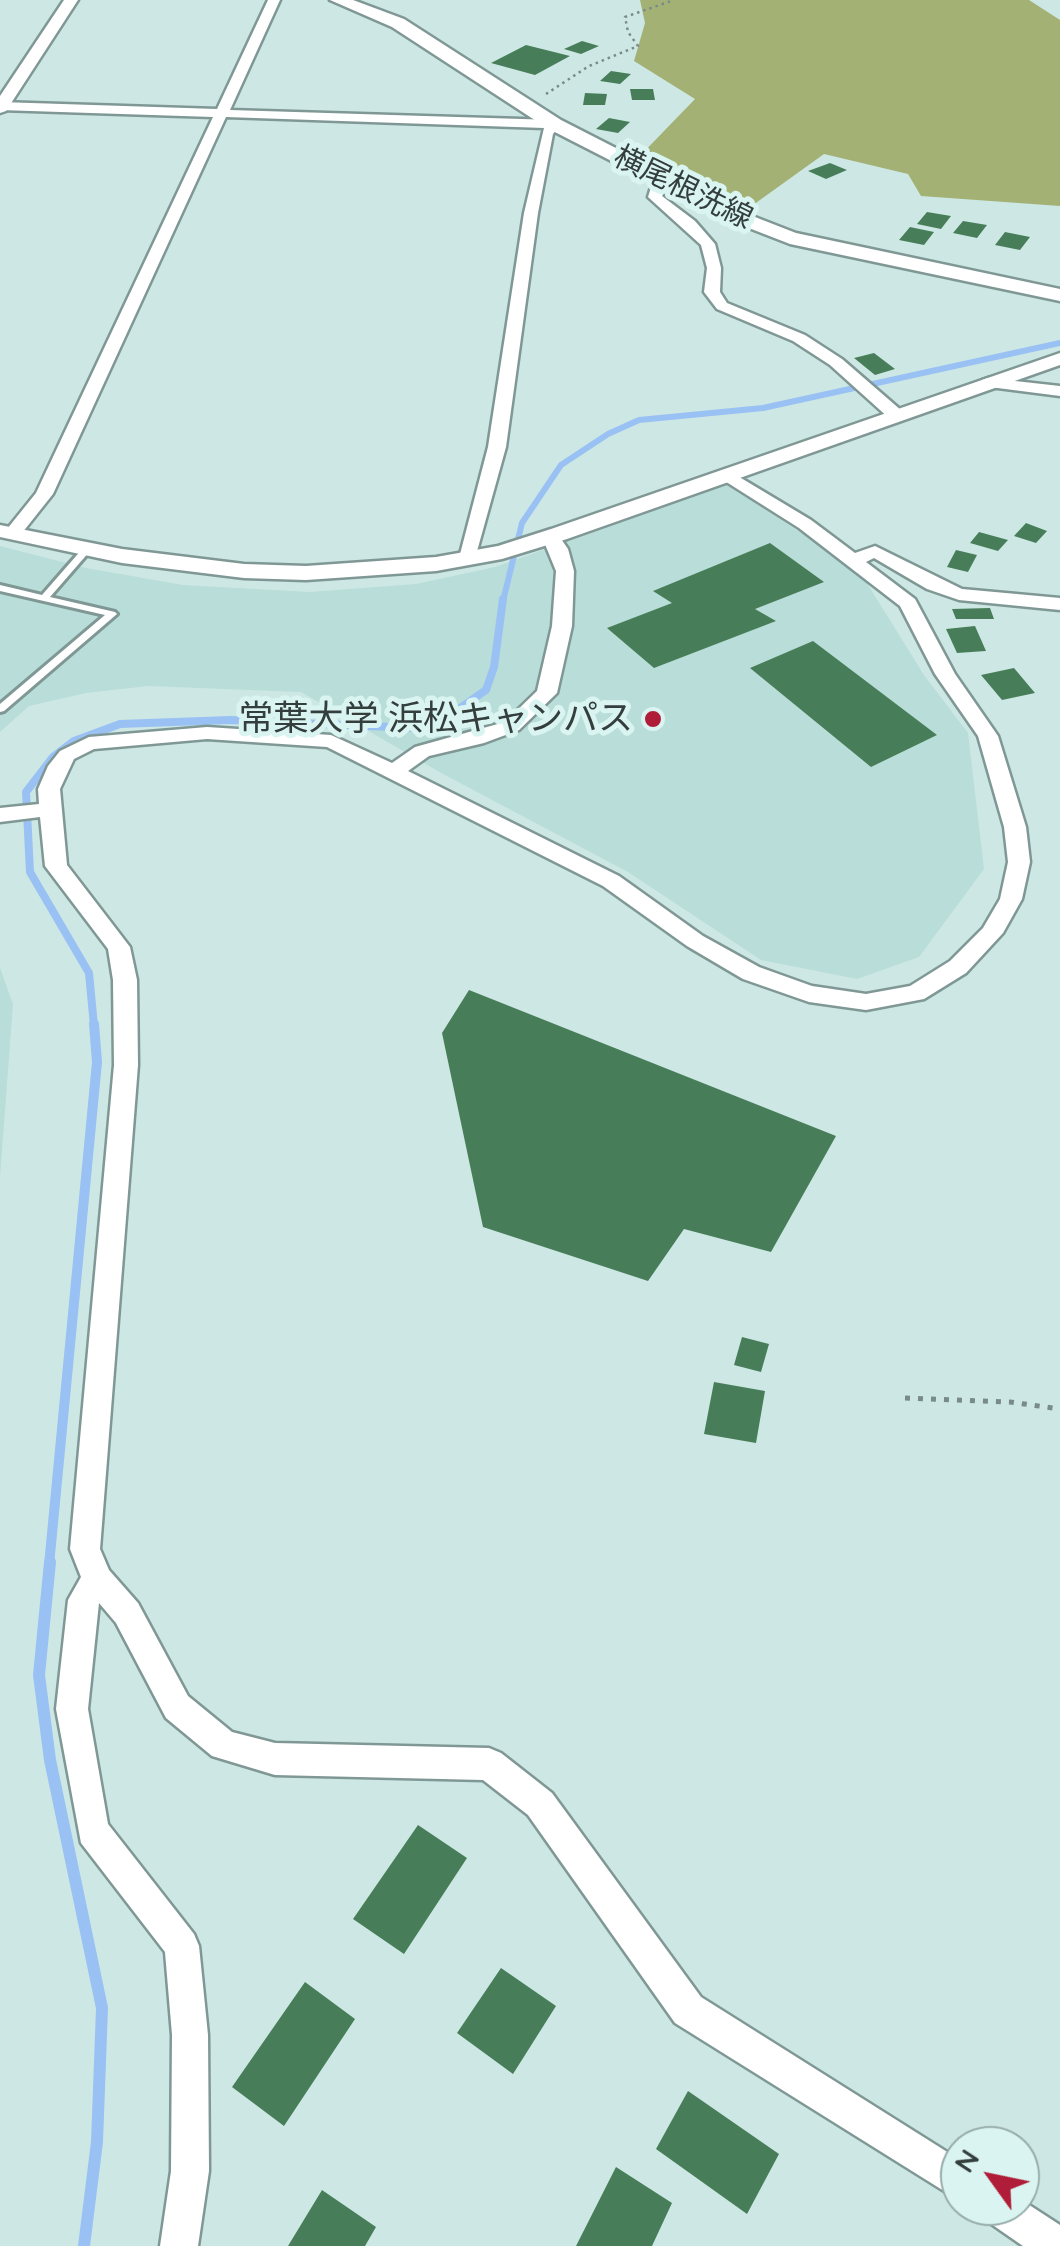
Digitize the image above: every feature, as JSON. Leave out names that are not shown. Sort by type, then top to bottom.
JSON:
[{"type":"main road","name":"横尾根洗線","points":[[338,0],[398,23],[554,124],[664,183],[790,238],[1060,295]]},
{"type":"street","points":[[1,106],[71,0]]},
{"type":"street","points":[[6,532],[44,494],[274,0]]},
{"type":"street","points":[[1,106],[554,124]]},
{"type":"street","points":[[468,558],[497,448],[531,213],[546,133],[554,124]]},
{"type":"street","points":[[664,183],[657,187],[656,196],[708,244],[714,268],[712,292],[722,306],[799,338],[848,372],[896,415]]},
{"type":"street","points":[[6,532],[183,566],[306,573],[468,558],[551,537],[1060,359]]},
{"type":"street","points":[[988,384],[1060,391]]},
{"type":"street","points":[[726,474],[804,524],[908,603],[945,674],[988,736],[1016,827],[1020,862],[1012,899],[992,933],[958,967],[916,993],[866,1002],[809,994],[751,973],[695,941],[611,881],[330,741],[207,733],[156,735],[89,742],[67,755],[55,770],[42,810],[56,866],[119,947],[125,980],[126,1065],[85,1549],[97,1579],[127,1612],[177,1707],[223,1745],[275,1759],[489,1764],[540,1804],[688,2010],[940,2169]]},
{"type":"street","points":[[392,773],[422,750],[477,739],[512,726],[547,693],[562,626],[564,571],[559,549],[551,537]]},
{"type":"street","points":[[850,562],[874,551],[934,586],[960,594],[1060,604]]},
{"type":"street","points":[[0,814],[42,810]]},
{"type":"street","points":[[97,1579],[83,1600],[72,1710],[94,1831],[182,1946],[190,2034],[190,2172],[180,2246]]},
{"type":"street","points":[[1027,2226],[1058,2246]]},
{"type":"lane","points":[[44,598],[87,549]]},
{"type":"lane","points":[[0,588],[112,614],[0,709]]},
{"type":"path","points":[[506,95],[551,94],[589,66],[634,49],[639,43],[628,32],[625,17],[674,0]]},
{"type":"path","points":[[905,1398],[1010,1402],[1060,1410]]},
{"type":"shaded area","name":"常葉大学 浜松キャンパス","points":[[727,484],[860,572],[924,675],[968,733],[984,869],[919,957],[857,979],[761,960],[628,872],[443,774],[301,692],[148,686],[86,693],[29,706],[0,732],[0,546],[86,568],[183,585],[310,592],[416,584],[495,567]]},
{"type":"shaded area","points":[[0,968],[13,1004],[0,1177]]},
{"type":"green space","points":[[640,0],[1029,0],[1060,20],[1060,206],[921,196],[908,174],[824,154],[753,205],[635,161],[695,99],[634,61],[645,23]]},
{"type":"building","points":[[582,41],[599,46],[581,54],[564,49]]},
{"type":"building","points":[[526,45],[570,56],[535,75],[491,63]]},
{"type":"building","points":[[611,71],[631,74],[620,84],[600,81]]},
{"type":"building","points":[[630,89],[653,89],[655,100],[632,100]]},
{"type":"building","points":[[585,93],[607,94],[605,105],[583,105]]},
{"type":"building","points":[[609,118],[630,122],[618,133],[596,129]]},
{"type":"building","points":[[830,163],[847,170],[826,179],[808,171]]},
{"type":"building","points":[[927,212],[951,216],[941,229],[917,224]]},
{"type":"building","points":[[963,221],[987,225],[977,238],[953,233]]},
{"type":"building","points":[[910,227],[934,232],[924,245],[899,240]]},
{"type":"building","points":[[1005,232],[1030,237],[1020,250],[995,245]]},
{"type":"building","points":[[874,353],[895,369],[875,375],[854,358]]},
{"type":"building","points":[[1026,523],[1047,531],[1036,543],[1014,536]]},
{"type":"building","points":[[979,532],[1008,540],[998,551],[970,543]]},
{"type":"building","points":[[770,543],[824,582],[755,609],[776,621],[654,668],[607,628],[672,603],[653,591]]},
{"type":"building","points":[[956,550],[977,555],[968,572],[947,567]]},
{"type":"building","points":[[990,608],[994,619],[956,619],[952,609]]},
{"type":"building","points":[[975,626],[986,651],[957,653],[946,629]]},
{"type":"building","points":[[813,641],[937,735],[871,767],[750,668]]},
{"type":"building","points":[[1014,668],[1035,693],[1002,700],[981,675]]},
{"type":"building","points":[[469,990],[836,1136],[771,1252],[684,1229],[648,1281],[483,1227],[442,1033]]},
{"type":"building","points":[[742,1337],[769,1344],[761,1372],[734,1365]]},
{"type":"building","points":[[714,1382],[765,1391],[756,1443],[704,1434]]},
{"type":"building","points":[[418,1825],[467,1858],[404,1954],[353,1919]]},
{"type":"building","points":[[501,1968],[556,2006],[513,2074],[457,2033]]},
{"type":"building","points":[[305,1982],[355,2019],[284,2126],[232,2087]]},
{"type":"building","points":[[688,2091],[779,2154],[747,2214],[656,2149]]},
{"type":"building","points":[[616,2167],[672,2203],[652,2246],[576,2246]]},
{"type":"building","points":[[322,2190],[376,2227],[365,2246],[288,2246]]},
{"type":"waterway","points":[[503,601],[522,523],[561,465],[608,434],[639,420],[763,408],[1060,343]]},
{"type":"waterway","points":[[94,1026],[89,973],[30,872],[26,792],[53,757],[74,741],[120,724],[230,720],[414,728],[443,720],[486,690],[494,667],[503,599]]},
{"type":"waterway","points":[[49,1565],[97,1062],[94,1024]]},
{"type":"waterway","points":[[50,1562],[39,1675],[50,1760],[102,2008],[97,2142],[84,2246]]},
{"type":"place","name":"常葉大学 浜松キャンパス","points":[[653,719]]}]
